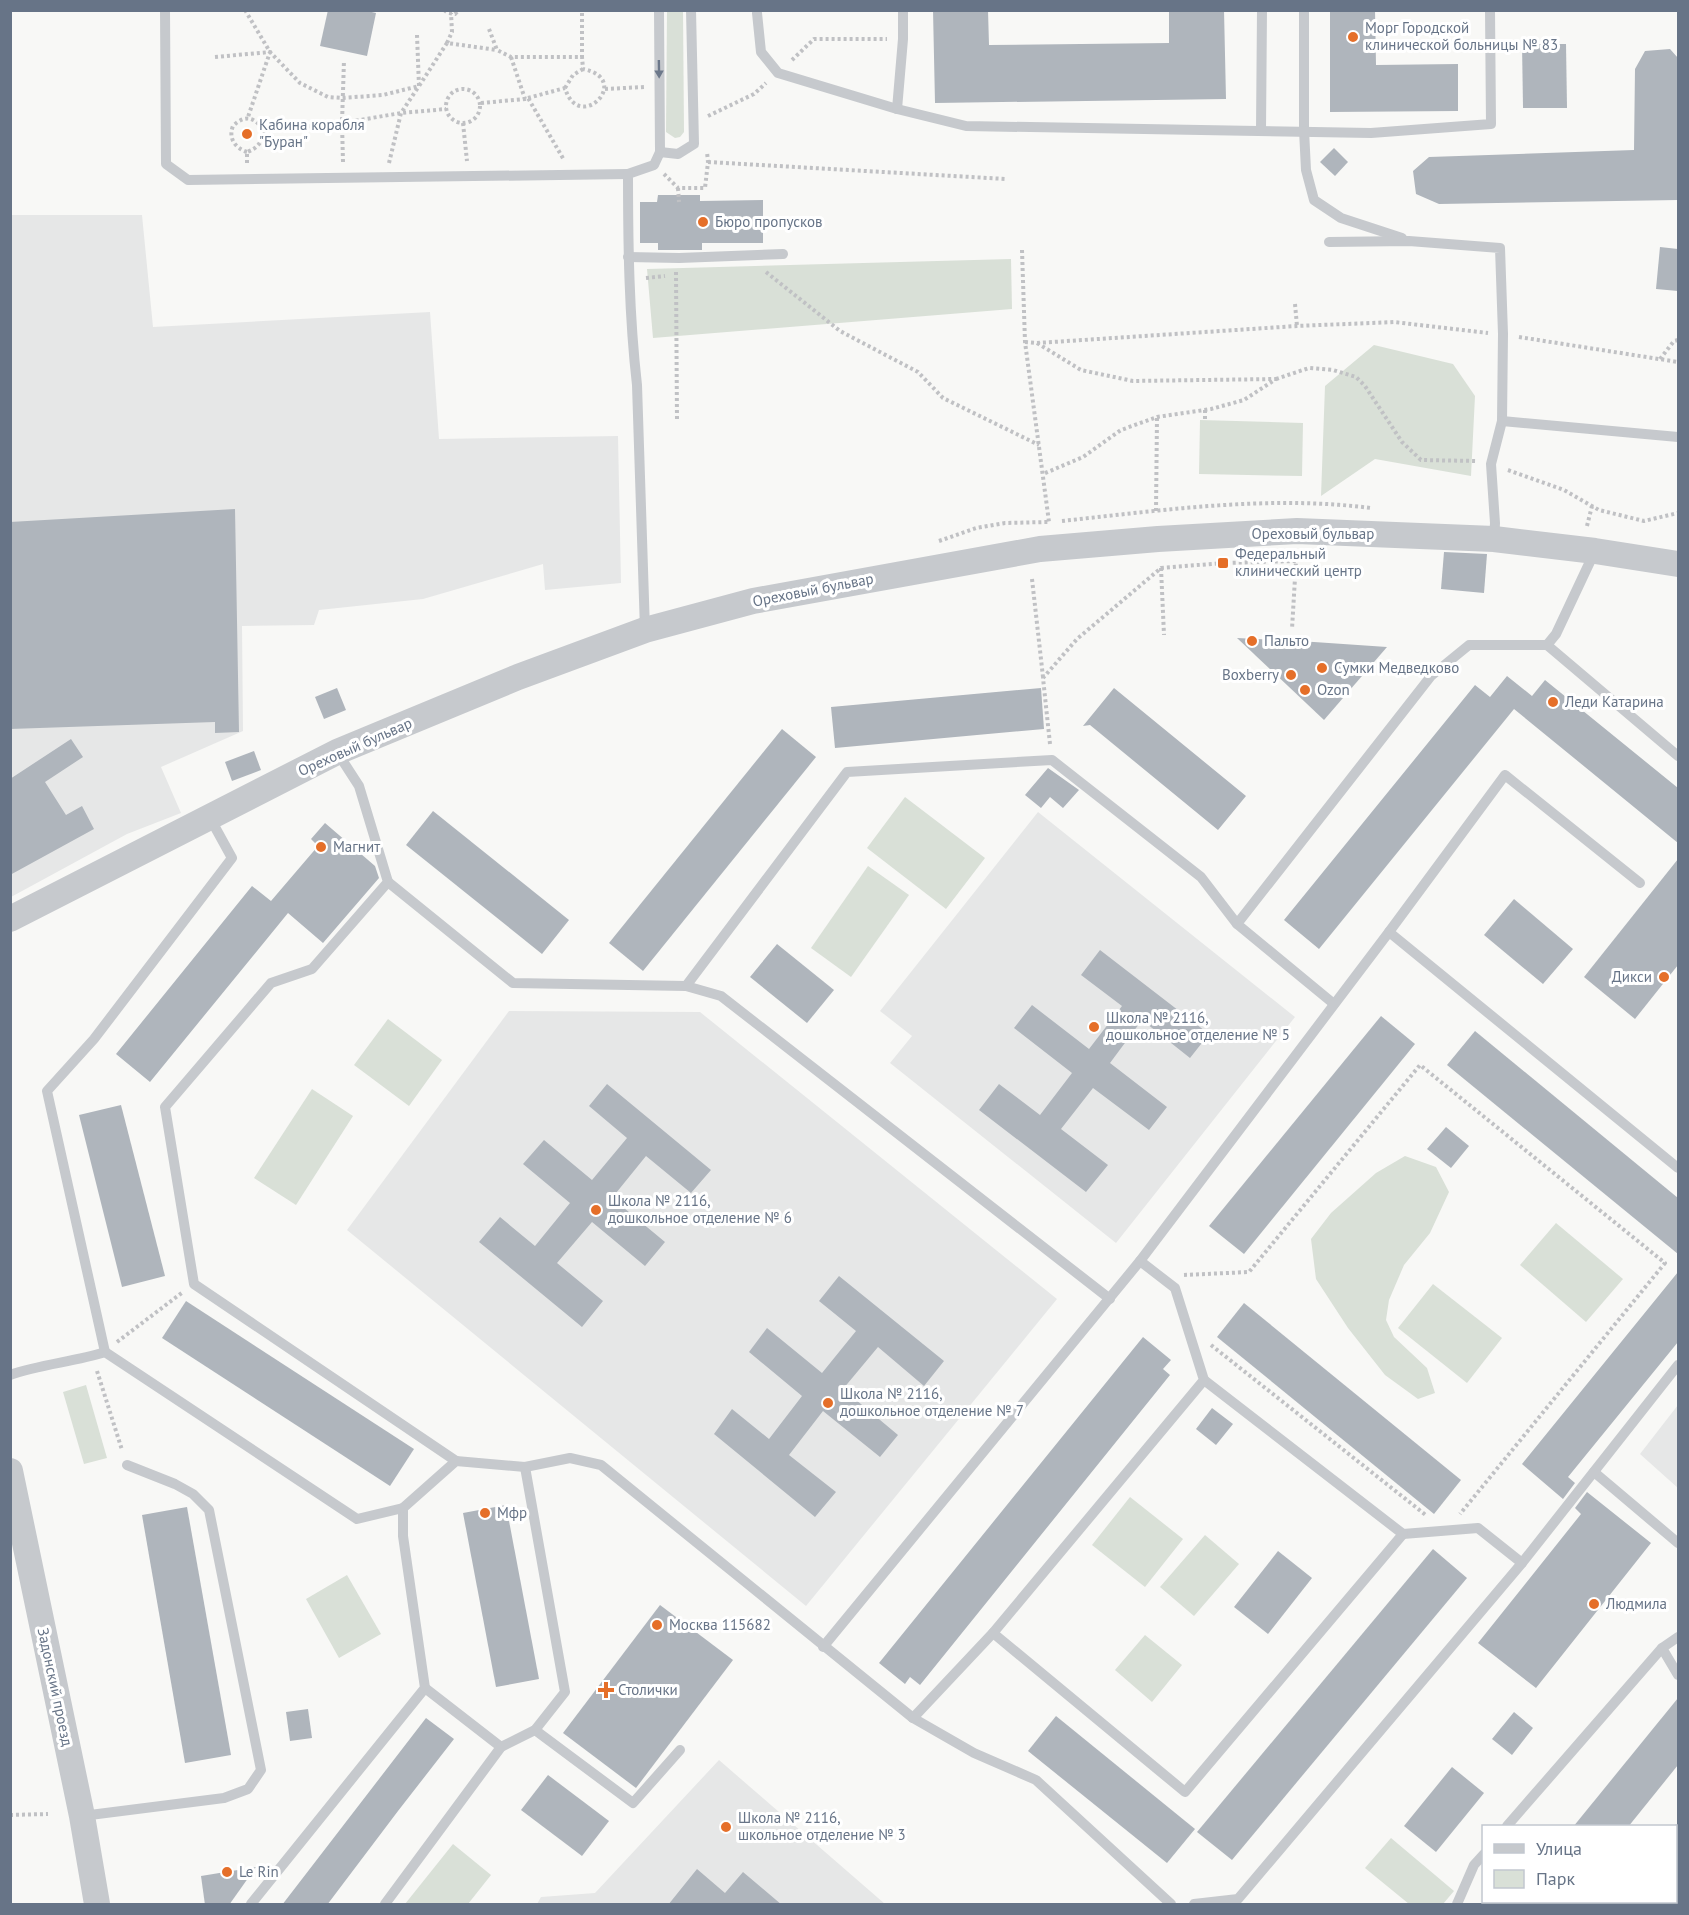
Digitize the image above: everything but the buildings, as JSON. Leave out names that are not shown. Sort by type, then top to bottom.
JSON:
[{"type":"street","name":"Ореховый бульвар","points":[[10,919],[337,752],[518,677],[645,630],[753,601],[1040,549],[1297,531],[1590,543],[1678,564]]},
{"type":"street","name":"Задонский проезд","points":[[10,1471],[82,1816],[97,1905]]},
{"type":"lane","points":[[165,10],[166,164],[188,180],[628,174],[654,165],[660,152],[659,10]]},
{"type":"lane","points":[[660,152],[678,154],[694,144],[691,10]]},
{"type":"lane","points":[[897,109],[903,10]]},
{"type":"lane","points":[[1261,130],[1262,10]]},
{"type":"lane","points":[[1304,10],[1306,170],[1314,200],[1341,218],[1409,241]]},
{"type":"lane","points":[[757,13],[761,52],[778,73],[897,109],[966,126],[1304,130],[1371,133],[1491,124],[1490,10]]},
{"type":"lane","points":[[628,174],[628,257],[637,385],[645,630]]},
{"type":"lane","points":[[1329,242],[1409,241],[1500,248],[1503,334],[1502,421],[1491,464],[1494,539]]},
{"type":"lane","points":[[628,257],[679,258],[783,254]]},
{"type":"lane","points":[[1502,421],[1678,437]]},
{"type":"lane","points":[[1547,645],[1556,634],[1590,543]]},
{"type":"lane","points":[[1237,924],[1431,676],[1469,645],[1547,645],[1678,756]]},
{"type":"lane","points":[[337,752],[359,786],[388,882],[513,983],[686,986],[721,996],[1110,1299]]},
{"type":"lane","points":[[686,986],[847,772],[1052,760],[1201,876],[1237,924],[1334,1004]]},
{"type":"lane","points":[[824,1647],[1140,1261],[1505,775],[1640,883]]},
{"type":"lane","points":[[210,817],[232,858],[94,1039],[47,1091],[105,1352],[357,1519],[404,1508],[456,1461]]},
{"type":"lane","points":[[388,882],[312,969],[271,983],[165,1107],[194,1284],[456,1461],[525,1467],[570,1458],[601,1465],[913,1718],[975,1753],[1036,1780],[1171,1905]]},
{"type":"lane","points":[[1389,932],[1678,1168]]},
{"type":"lane","points":[[1140,1261],[1175,1288],[1204,1380],[1403,1534],[1478,1528],[1522,1563]]},
{"type":"lane","points":[[10,1375],[30,1368],[105,1352]]},
{"type":"lane","points":[[1194,1905],[1238,1899],[1522,1563],[1678,1365]]},
{"type":"lane","points":[[913,1718],[993,1633],[1204,1380]]},
{"type":"lane","points":[[82,1816],[224,1798],[248,1789],[261,1770],[208,1510],[193,1494],[175,1484],[127,1465]]},
{"type":"lane","points":[[385,1905],[501,1747],[535,1730],[565,1692],[525,1467]]},
{"type":"lane","points":[[1594,1472],[1678,1543]]},
{"type":"lane","points":[[404,1508],[403,1536],[425,1688],[501,1747]]},
{"type":"lane","points":[[993,1633],[1185,1792],[1403,1534]]},
{"type":"lane","points":[[1509,1825],[1662,1648],[1678,1637]]},
{"type":"lane","points":[[1662,1648],[1678,1675]]},
{"type":"lane","points":[[251,1905],[425,1688]]},
{"type":"lane","points":[[535,1730],[633,1803],[680,1750]]},
{"type":"lane","points":[[1457,1905],[1474,1865],[1482,1856]]},
{"type":"path","points":[[245,10],[270,52],[300,83],[328,97],[342,99],[382,95],[419,86]]},
{"type":"path","points":[[444,10],[451,14],[459,10]]},
{"type":"path","points":[[582,10],[583,69]]},
{"type":"path","points":[[400,164],[388,164],[401,113],[447,43],[452,32],[451,14]]},
{"type":"path","points":[[489,29],[497,50]]},
{"type":"path","points":[[417,35],[419,86]]},
{"type":"path","points":[[447,43],[497,50],[511,57],[582,57]]},
{"type":"path","points":[[215,57],[270,52]]},
{"type":"path","points":[[248,117],[270,52]]},
{"type":"path","points":[[511,57],[526,98],[564,160]]},
{"type":"path","points":[[343,165],[344,60]]},
{"type":"path","points":[[481,103],[526,98],[565,88],[573,75],[583,69],[593,71],[602,79],[605,89],[596,104],[588,106],[576,104],[568,98],[565,88]]},
{"type":"path","points":[[605,89],[646,87]]},
{"type":"path","points":[[460,89],[469,90],[481,103],[477,117],[464,123],[453,118],[446,109],[447,100],[452,92],[460,89]]},
{"type":"path","points":[[264,131],[446,109]]},
{"type":"path","points":[[248,117],[255,120],[264,131],[260,144],[247,152],[235,145],[231,131],[238,121],[248,117]]},
{"type":"path","points":[[464,123],[467,162],[477,162]]},
{"type":"path","points":[[247,152],[247,169]]},
{"type":"path","points":[[553,160],[575,159]]},
{"type":"path","points":[[708,162],[1006,179]]},
{"type":"path","points":[[678,188],[679,202]]},
{"type":"path","points":[[1022,250],[1025,342],[1049,522]]},
{"type":"path","points":[[744,254],[840,331],[918,372],[944,398],[1039,445]]},
{"type":"path","points":[[677,421],[676,276],[679,258]]},
{"type":"path","points":[[641,286],[645,278],[676,276]]},
{"type":"path","points":[[1295,304],[1297,326]]},
{"type":"path","points":[[1025,342],[1394,322],[1503,334],[1678,362]]},
{"type":"path","points":[[1660,359],[1674,341],[1678,340]]},
{"type":"path","points":[[1037,343],[1081,370],[1133,381],[1276,379]]},
{"type":"path","points":[[1043,474],[1083,457],[1121,430],[1157,417],[1205,410],[1244,400],[1276,379],[1309,368],[1333,370],[1356,377],[1365,386],[1402,442],[1421,460],[1473,460],[1491,464],[1564,490],[1599,510],[1644,521],[1678,513]]},
{"type":"path","points":[[1205,410],[1205,421]]},
{"type":"path","points":[[933,543],[976,528],[995,525],[1156,511],[1157,417]]},
{"type":"path","points":[[1590,543],[1592,506]]},
{"type":"path","points":[[1043,678],[1077,639],[1161,567],[1296,561],[1292,629]]},
{"type":"path","points":[[1161,567],[1164,635]]},
{"type":"path","points":[[1032,579],[1052,760]]},
{"type":"path","points":[[1160,1276],[1249,1272],[1420,1065],[1665,1263],[1446,1531],[1187,1326]]},
{"type":"path","points":[[105,1352],[194,1284]]},
{"type":"path","points":[[93,1356],[127,1465]]},
{"type":"path","points":[[10,1815],[48,1814]]},
{"type":"shaded area","points":[[11,215],[142,215],[153,327],[430,312],[439,439],[618,436],[621,583],[545,590],[543,564],[423,599],[319,610],[314,625],[242,626],[243,731],[161,767],[181,813],[127,834],[11,897]]},
{"type":"shaded area","name":"Школа № 2116, дошкольное отделение № 5","points":[[1038,812],[1295,1017],[1116,1243],[890,1063],[912,1036],[880,1011]]},
{"type":"shaded area","points":[[509,1011],[700,1012],[1057,1299],[806,1606],[347,1230]]},
{"type":"shaded area","points":[[1678,1405],[1678,1488],[1640,1454]]},
{"type":"shaded area","name":"Школа № 2116, школьное отделение № 3","points":[[719,1760],[885,1904],[537,1904],[541,1897],[595,1893]]},
{"type":"green space","points":[[667,11],[683,11],[684,132],[680,137],[675,138],[666,132]]},
{"type":"green space","points":[[1011,259],[1012,309],[653,338],[647,269]]},
{"type":"green space","points":[[1374,345],[1453,364],[1475,396],[1471,476],[1375,459],[1321,496],[1325,386]]},
{"type":"green space","points":[[1200,420],[1303,423],[1302,476],[1199,474]]},
{"type":"green space","points":[[905,797],[985,858],[946,909],[867,848]]},
{"type":"green space","points":[[868,866],[909,895],[851,977],[811,948]]},
{"type":"green space","points":[[388,1019],[442,1060],[409,1106],[354,1065]]},
{"type":"green space","points":[[312,1089],[353,1116],[296,1205],[254,1178]]},
{"type":"green space","points":[[1405,1156],[1436,1167],[1449,1192],[1430,1233],[1404,1265],[1389,1300],[1386,1320],[1394,1337],[1427,1368],[1435,1393],[1418,1399],[1385,1375],[1348,1328],[1316,1279],[1311,1239],[1331,1213],[1376,1173]]},
{"type":"green space","points":[[1556,1223],[1623,1279],[1586,1322],[1520,1265]]},
{"type":"green space","points":[[1433,1284],[1502,1338],[1467,1383],[1398,1328]]},
{"type":"green space","points":[[86,1385],[107,1458],[84,1464],[63,1392]]},
{"type":"green space","points":[[1130,1497],[1183,1539],[1145,1587],[1092,1545]]},
{"type":"green space","points":[[1205,1535],[1239,1564],[1194,1616],[1160,1587]]},
{"type":"green space","points":[[347,1575],[381,1634],[339,1658],[306,1599]]},
{"type":"green space","points":[[1145,1635],[1182,1665],[1152,1702],[1115,1670]]},
{"type":"green space","points":[[1391,1838],[1454,1891],[1443,1904],[1409,1904],[1365,1868]]},
{"type":"green space","points":[[453,1844],[491,1875],[468,1904],[405,1904]]},
{"type":"place","name":"Морг Городской клинической больницы № 83","points":[[1353,37]]},
{"type":"place","name":"Кабина корабля \"Буран\"","points":[[247,134]]},
{"type":"place","name":"Бюро пропусков","points":[[703,222]]},
{"type":"place","name":"Федеральный клинический центр","points":[[1223,563]]},
{"type":"place","name":"Пальто","points":[[1252,641]]},
{"type":"place","name":"Сумки Медведково","points":[[1322,668]]},
{"type":"place","name":"Boxberry","points":[[1291,675]]},
{"type":"place","name":"Ozon","points":[[1305,690]]},
{"type":"place","name":"Леди Катарина","points":[[1553,702]]},
{"type":"place","name":"Магнит","points":[[321,847]]},
{"type":"place","name":"Дикси","points":[[1664,977]]},
{"type":"place","name":"Школа № 2116, дошкольное отделение № 5","points":[[1094,1027]]},
{"type":"place","name":"Школа № 2116, дошкольное отделение № 6","points":[[596,1210]]},
{"type":"place","name":"Школа № 2116, дошкольное отделение № 7","points":[[828,1403]]},
{"type":"place","name":"Мфр","points":[[485,1513]]},
{"type":"place","name":"Людмила","points":[[1594,1604]]},
{"type":"place","name":"Москва 115682","points":[[657,1625]]},
{"type":"place","name":"Столички","points":[[606,1690]]},
{"type":"place","name":"Школа № 2116, школьное отделение № 3","points":[[726,1827]]},
{"type":"place","name":"Le Rin","points":[[227,1872]]}]
